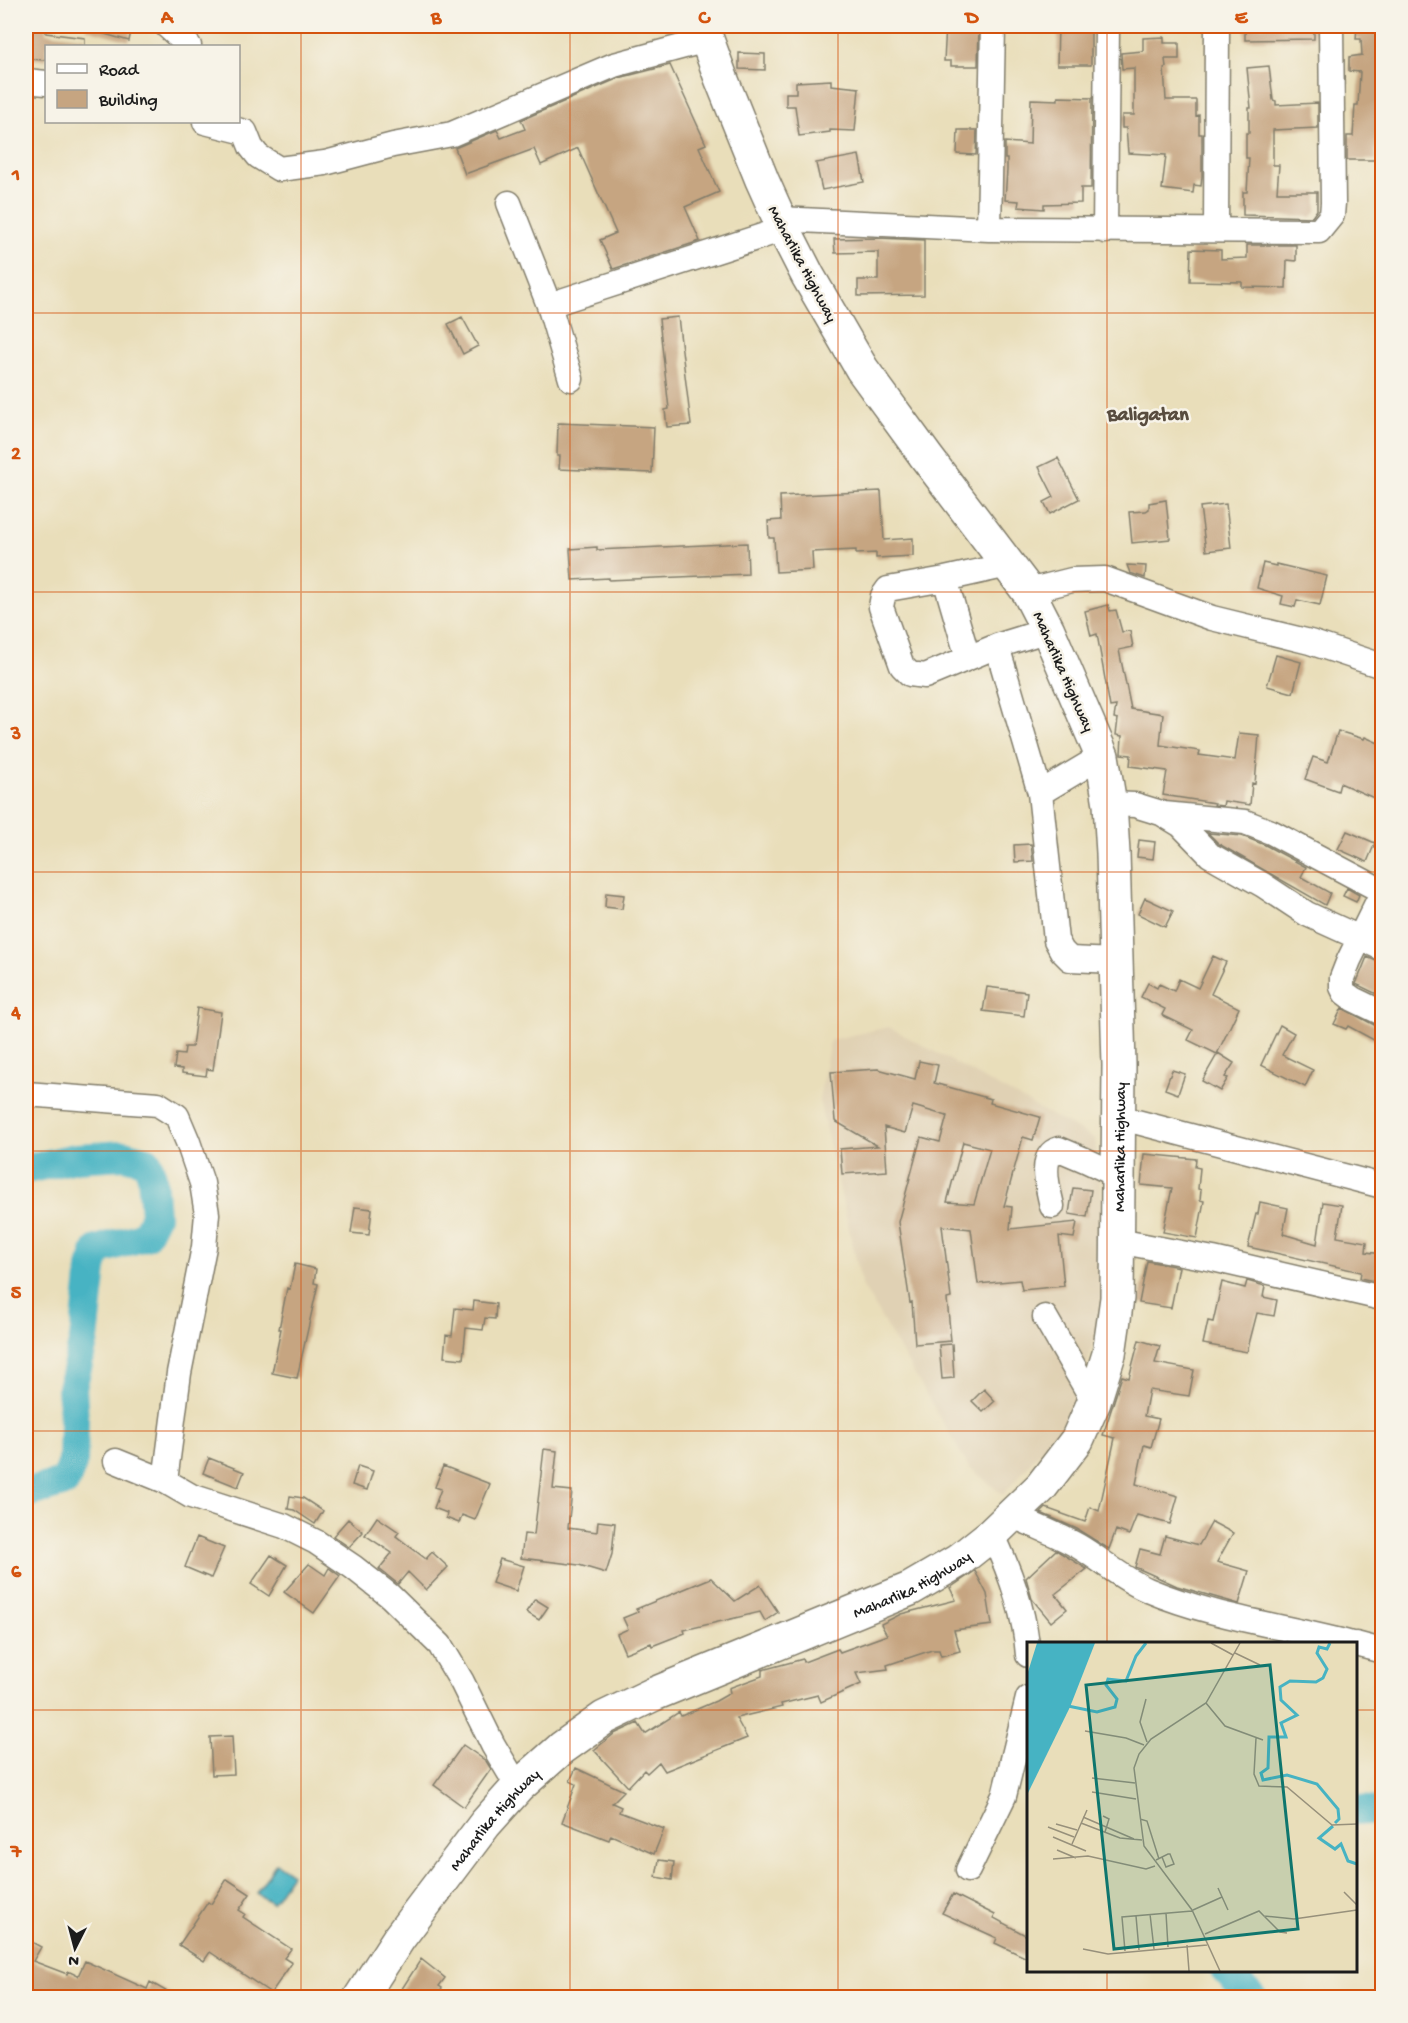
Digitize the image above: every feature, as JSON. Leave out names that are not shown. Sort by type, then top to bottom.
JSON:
[{"type":"highway","name":"Maharlika Highway","points":[[360,1998],[399,1938],[485,1824],[518,1787],[562,1748],[604,1718],[654,1694],[910,1589],[958,1561],[1001,1525],[1041,1486],[1077,1440],[1094,1402],[1109,1354],[1117,1298],[1119,1176],[1113,853],[1110,804],[1102,756],[1048,630],[1028,591],[862,369],[808,276],[781,224],[705,33]]},
{"type":"street","points":[[167,26],[188,45]]},
{"type":"street","points":[[989,230],[993,26]]},
{"type":"street","points":[[1105,231],[1107,26]]},
{"type":"street","points":[[1216,230],[1217,26]]},
{"type":"street","points":[[549,305],[781,224],[989,230],[1319,231],[1332,215],[1334,203],[1331,26]]},
{"type":"street","points":[[217,123],[242,125],[251,147],[258,156],[279,169],[325,163],[393,145],[452,134],[614,65],[705,33]]},
{"type":"street","points":[[26,81],[45,83]]},
{"type":"street","points":[[509,203],[549,305],[571,379]]},
{"type":"street","points":[[1008,565],[888,589],[883,596],[881,607],[902,666],[910,674],[925,676],[997,646],[1048,630]]},
{"type":"street","points":[[945,579],[968,658]]},
{"type":"street","points":[[1028,591],[1072,580],[1105,579],[1212,618],[1310,642],[1383,666]]},
{"type":"street","points":[[997,646],[1040,793],[1056,940],[1070,959],[1115,961]]},
{"type":"street","points":[[1040,793],[1102,756]]},
{"type":"street","points":[[1110,804],[1135,805],[1161,813],[1245,822],[1281,837],[1383,892],[1372,943],[1349,960],[1341,987],[1353,999],[1383,1012]]},
{"type":"street","points":[[1161,813],[1181,825],[1210,855],[1263,885],[1307,914],[1372,943]]},
{"type":"street","points":[[26,1094],[158,1104],[168,1108],[177,1116],[188,1142],[202,1183],[207,1214],[204,1246],[180,1373],[165,1481]]},
{"type":"street","points":[[1118,1117],[1383,1186]]},
{"type":"street","points":[[1052,1206],[1046,1171],[1049,1157],[1055,1150],[1059,1149],[1119,1176]]},
{"type":"street","points":[[1118,1241],[1213,1258],[1383,1298]]},
{"type":"street","points":[[1045,1317],[1094,1402]]},
{"type":"street","points":[[116,1461],[165,1481],[191,1496],[274,1523],[316,1542],[390,1596],[440,1645],[518,1787]]},
{"type":"street","points":[[1027,1642],[1017,1592],[1006,1562],[1001,1525],[1076,1544],[1130,1581],[1150,1591],[1197,1607],[1346,1642]]},
{"type":"street","points":[[1357,1645],[1383,1651]]},
{"type":"street","points":[[968,1870],[1004,1796],[1027,1706]]},
{"type":"shaded area","points":[[889,1027],[1095,1139],[1106,1235],[1102,1317],[1072,1414],[1003,1495],[969,1467],[862,1285],[819,1100],[830,1040]]},
{"type":"water","points":[[276,1863],[292,1874],[272,1903],[256,1893]]},
{"type":"building","points":[[33,26],[46,26],[46,33],[85,38],[85,45],[45,45],[44,60],[30,59]]},
{"type":"building","points":[[87,26],[132,26],[129,41],[87,29]]},
{"type":"building","points":[[946,26],[979,26],[978,66],[951,66],[951,61],[944,61]]},
{"type":"building","points":[[1058,26],[1091,26],[1091,65],[1057,65]]},
{"type":"building","points":[[1245,26],[1314,26],[1314,39],[1245,40]]},
{"type":"building","points":[[1357,26],[1378,26],[1377,40],[1383,40],[1383,134],[1376,134],[1376,160],[1347,160],[1347,136],[1353,136],[1360,72],[1349,71],[1349,57],[1362,55],[1361,39],[1356,39]]},
{"type":"building","points":[[1164,37],[1164,43],[1179,43],[1179,59],[1165,59],[1166,100],[1196,100],[1196,116],[1199,115],[1199,134],[1202,134],[1202,176],[1201,186],[1194,185],[1193,193],[1162,189],[1166,155],[1128,153],[1126,128],[1122,128],[1122,115],[1134,115],[1134,68],[1122,69],[1121,53],[1143,51],[1143,38]]},
{"type":"building","points":[[739,53],[765,54],[765,70],[739,69]]},
{"type":"building","points":[[670,65],[706,144],[699,147],[719,192],[685,207],[700,241],[613,269],[600,240],[616,233],[578,148],[541,165],[534,149],[465,174],[455,148],[497,130],[501,138],[525,129],[521,120],[619,78]]},
{"type":"building","points":[[1269,66],[1273,100],[1276,101],[1276,105],[1318,103],[1318,128],[1273,130],[1273,165],[1279,165],[1277,192],[1317,192],[1317,210],[1312,217],[1243,215],[1243,192],[1247,192],[1249,158],[1246,158],[1246,133],[1249,133],[1249,108],[1251,108],[1247,68]]},
{"type":"building","points":[[831,80],[831,85],[859,88],[855,131],[830,130],[830,132],[799,136],[795,106],[786,106],[786,93],[796,93],[796,82]]},
{"type":"building","points":[[1058,97],[1092,98],[1091,188],[1081,188],[1081,203],[1044,204],[1044,209],[1018,207],[1019,201],[1005,200],[1007,159],[1005,159],[1005,142],[1030,144],[1031,99],[1058,100]]},
{"type":"building","points":[[958,130],[977,130],[976,155],[957,154]]},
{"type":"building","points":[[859,155],[864,182],[822,190],[816,163]]},
{"type":"building","points":[[834,239],[924,240],[924,295],[858,296],[858,280],[878,280],[878,252],[835,253]]},
{"type":"building","points":[[1247,245],[1296,245],[1296,261],[1287,260],[1286,288],[1242,287],[1242,282],[1190,281],[1191,249],[1221,250],[1221,259],[1247,258]]},
{"type":"building","points":[[462,317],[478,346],[463,354],[448,324]]},
{"type":"building","points":[[678,317],[691,425],[667,427],[665,410],[669,409],[659,319]]},
{"type":"building","points":[[558,423],[654,427],[652,473],[559,469]]},
{"type":"building","points":[[1058,458],[1079,499],[1050,514],[1044,502],[1054,497],[1039,467]]},
{"type":"building","points":[[881,491],[884,540],[913,538],[913,556],[876,558],[876,553],[856,554],[856,550],[812,552],[813,570],[776,572],[774,538],[769,538],[768,521],[781,520],[780,496]]},
{"type":"building","points":[[1166,500],[1170,539],[1132,543],[1129,512],[1146,511],[1149,509],[1149,503]]},
{"type":"building","points":[[1226,504],[1231,548],[1206,551],[1200,507]]},
{"type":"building","points":[[747,543],[748,574],[572,580],[570,549],[597,547],[597,550]]},
{"type":"building","points":[[1263,563],[1327,576],[1320,605],[1297,600],[1295,607],[1281,604],[1283,596],[1257,588]]},
{"type":"building","points":[[1127,565],[1146,566],[1145,578],[1130,573]]},
{"type":"building","points":[[1108,605],[1110,611],[1116,610],[1122,632],[1130,631],[1133,647],[1119,650],[1131,709],[1163,714],[1160,745],[1200,751],[1199,755],[1235,760],[1239,733],[1259,735],[1255,784],[1252,783],[1250,805],[1224,801],[1223,806],[1214,805],[1215,803],[1163,795],[1167,771],[1130,766],[1131,755],[1121,754],[1122,736],[1116,735],[1118,719],[1114,718],[1116,706],[1110,707],[1097,634],[1091,636],[1085,611]]},
{"type":"building","points":[[1276,655],[1301,662],[1293,693],[1267,686]]},
{"type":"building","points":[[1338,731],[1364,739],[1365,737],[1383,745],[1383,802],[1340,783],[1338,791],[1305,779],[1313,757],[1328,762]]},
{"type":"building","points":[[1347,831],[1375,843],[1367,862],[1338,849]]},
{"type":"building","points":[[1208,833],[1242,836],[1265,845],[1306,867],[1301,877],[1330,893],[1325,905],[1219,844]]},
{"type":"building","points":[[1139,840],[1155,842],[1153,859],[1137,857]]},
{"type":"building","points":[[1031,844],[1033,861],[1015,862],[1014,845]]},
{"type":"building","points":[[1347,888],[1359,895],[1356,902],[1343,896]]},
{"type":"building","points":[[606,893],[624,895],[622,909],[605,907]]},
{"type":"building","points":[[1145,898],[1173,911],[1165,927],[1138,914]]},
{"type":"building","points":[[1213,956],[1226,962],[1211,994],[1239,1008],[1217,1054],[1188,1040],[1193,1030],[1162,1015],[1165,1009],[1141,997],[1148,983],[1157,988],[1159,984],[1174,991],[1179,979],[1198,988]]},
{"type":"building","points":[[1367,957],[1383,964],[1383,997],[1356,984]]},
{"type":"building","points":[[987,987],[1027,992],[1024,1016],[983,1011]]},
{"type":"building","points":[[197,1008],[221,1012],[213,1070],[207,1069],[206,1076],[182,1073],[182,1069],[174,1068],[176,1054],[184,1055],[185,1047],[192,1047]]},
{"type":"building","points":[[1342,1008],[1376,1026],[1383,1027],[1383,1045],[1348,1026],[1346,1029],[1334,1024]]},
{"type":"building","points":[[1280,1025],[1294,1033],[1282,1055],[1313,1070],[1305,1087],[1261,1065]]},
{"type":"building","points":[[1218,1053],[1234,1063],[1220,1091],[1202,1081]]},
{"type":"building","points":[[919,1061],[938,1065],[934,1083],[991,1099],[990,1103],[1040,1117],[1033,1140],[1023,1137],[1004,1206],[1012,1207],[1010,1229],[1077,1222],[1074,1238],[1059,1236],[1064,1286],[1022,1290],[1020,1280],[978,1284],[971,1229],[942,1226],[951,1298],[947,1299],[951,1341],[915,1344],[912,1302],[910,1303],[898,1222],[921,1137],[940,1142],[947,1116],[913,1106],[905,1133],[884,1127],[887,1171],[842,1174],[840,1149],[878,1146],[835,1121],[831,1072],[878,1069],[915,1079]],"holes":[[[963,1142],[990,1149],[974,1204],[947,1202]]]},
{"type":"building","points":[[1172,1070],[1185,1074],[1178,1094],[1165,1089]]},
{"type":"building","points":[[1144,1154],[1196,1159],[1195,1167],[1200,1168],[1198,1189],[1201,1190],[1200,1200],[1204,1201],[1197,1238],[1163,1232],[1172,1188],[1141,1185]]},
{"type":"building","points":[[1073,1188],[1091,1190],[1087,1217],[1069,1214]]},
{"type":"building","points":[[1260,1202],[1288,1208],[1283,1234],[1317,1244],[1323,1202],[1342,1205],[1337,1237],[1367,1242],[1366,1252],[1383,1254],[1383,1283],[1360,1278],[1361,1272],[1248,1247]]},
{"type":"building","points":[[355,1207],[372,1209],[369,1235],[351,1233]]},
{"type":"building","points":[[1147,1261],[1179,1267],[1171,1308],[1139,1303]]},
{"type":"building","points":[[295,1264],[316,1269],[314,1283],[318,1284],[297,1378],[272,1373],[287,1288],[290,1289]]},
{"type":"building","points":[[1247,1281],[1265,1286],[1263,1297],[1277,1300],[1274,1316],[1257,1313],[1247,1352],[1203,1344],[1208,1321],[1213,1322],[1222,1282],[1245,1288]]},
{"type":"building","points":[[474,1301],[496,1304],[495,1319],[485,1318],[483,1330],[466,1328],[463,1359],[444,1357],[446,1335],[452,1336],[455,1308],[473,1310]]},
{"type":"building","points":[[1139,1340],[1160,1346],[1155,1363],[1194,1370],[1189,1396],[1149,1390],[1144,1416],[1159,1419],[1151,1447],[1144,1445],[1136,1484],[1178,1496],[1170,1524],[1137,1515],[1129,1535],[1116,1530],[1109,1549],[1077,1529],[1041,1513],[1046,1508],[1085,1522],[1090,1507],[1099,1511],[1115,1438],[1103,1435],[1122,1376],[1129,1378]]},
{"type":"building","points":[[952,1344],[954,1378],[942,1379],[939,1345]]},
{"type":"building","points":[[984,1389],[995,1401],[983,1412],[972,1401]]},
{"type":"building","points":[[544,1449],[557,1451],[553,1489],[572,1491],[568,1528],[597,1532],[598,1521],[615,1523],[612,1554],[606,1573],[579,1565],[521,1558],[524,1534],[534,1535]]},
{"type":"building","points":[[209,1458],[244,1472],[238,1487],[203,1473]]},
{"type":"building","points":[[358,1466],[373,1471],[367,1490],[352,1485]]},
{"type":"building","points":[[443,1466],[490,1484],[475,1520],[462,1515],[459,1523],[446,1518],[447,1513],[434,1508],[441,1489],[435,1487]]},
{"type":"building","points":[[290,1496],[303,1498],[323,1511],[315,1524],[294,1510],[288,1509]]},
{"type":"building","points":[[377,1517],[399,1532],[396,1536],[426,1559],[432,1552],[448,1567],[426,1590],[408,1572],[398,1584],[379,1569],[392,1553],[365,1535]]},
{"type":"building","points":[[348,1519],[363,1532],[349,1547],[333,1536]]},
{"type":"building","points":[[1212,1522],[1233,1533],[1217,1562],[1249,1571],[1239,1604],[1177,1586],[1135,1567],[1140,1549],[1160,1554],[1165,1536],[1199,1545]]},
{"type":"building","points":[[197,1537],[224,1548],[211,1578],[185,1567]]},
{"type":"building","points":[[1056,1550],[1087,1569],[1055,1594],[1067,1609],[1051,1622],[1032,1599],[1026,1578]]},
{"type":"building","points":[[271,1555],[287,1565],[269,1596],[251,1584]]},
{"type":"building","points":[[500,1559],[524,1566],[516,1591],[492,1583]]},
{"type":"building","points":[[309,1564],[325,1575],[329,1568],[340,1576],[314,1613],[284,1592]]},
{"type":"building","points":[[975,1571],[987,1594],[992,1625],[954,1630],[960,1651],[941,1656],[939,1650],[932,1650],[887,1665],[888,1669],[856,1673],[861,1684],[821,1702],[818,1695],[781,1704],[782,1707],[736,1718],[747,1738],[665,1771],[659,1762],[647,1773],[644,1770],[628,1787],[594,1750],[614,1734],[638,1723],[645,1734],[679,1712],[681,1716],[716,1701],[730,1693],[729,1688],[762,1676],[762,1670],[803,1659],[804,1662],[838,1649],[840,1652],[887,1635],[881,1624],[901,1614],[956,1600],[950,1588]]},
{"type":"building","points":[[711,1578],[735,1601],[760,1585],[778,1612],[765,1621],[760,1612],[684,1630],[685,1633],[652,1646],[651,1643],[625,1653],[617,1634],[628,1629],[623,1618],[638,1612],[636,1609]]},
{"type":"building","points":[[535,1599],[548,1607],[539,1620],[526,1612]]},
{"type":"building","points":[[232,1736],[234,1774],[212,1775],[210,1737]]},
{"type":"building","points":[[463,1745],[486,1761],[491,1769],[464,1807],[434,1785]]},
{"type":"building","points":[[576,1768],[624,1791],[612,1803],[621,1807],[619,1812],[664,1829],[654,1854],[611,1835],[609,1840],[562,1822],[576,1784],[570,1781]]},
{"type":"building","points":[[659,1860],[674,1862],[672,1880],[656,1877]]},
{"type":"building","points":[[227,1879],[250,1894],[239,1910],[245,1914],[243,1917],[291,1949],[284,1958],[292,1963],[271,1993],[210,1952],[204,1961],[179,1945],[208,1902],[211,1904]]},
{"type":"building","points":[[953,1894],[995,1915],[994,1918],[1027,1936],[1027,1958],[995,1943],[997,1938],[942,1913]]},
{"type":"building","points":[[30,1941],[41,1947],[33,1961],[78,1976],[85,1961],[147,1989],[150,1982],[178,1998],[33,1998],[26,1995],[26,1948]]},
{"type":"building","points":[[421,1959],[445,1978],[439,1986],[442,1988],[435,1998],[396,1998]]},
{"type":"waterway","points":[[26,1169],[76,1158],[124,1155],[147,1161],[152,1176],[155,1216],[145,1236],[97,1250],[92,1268],[84,1339],[72,1388],[73,1462],[65,1482],[26,1492]]},
{"type":"waterway","points":[[1357,1809],[1382,1813]]},
{"type":"waterway","points":[[1227,1972],[1252,1998]]},
{"type":"district","name":"Baligatan","points":[[1148,413]]}]
